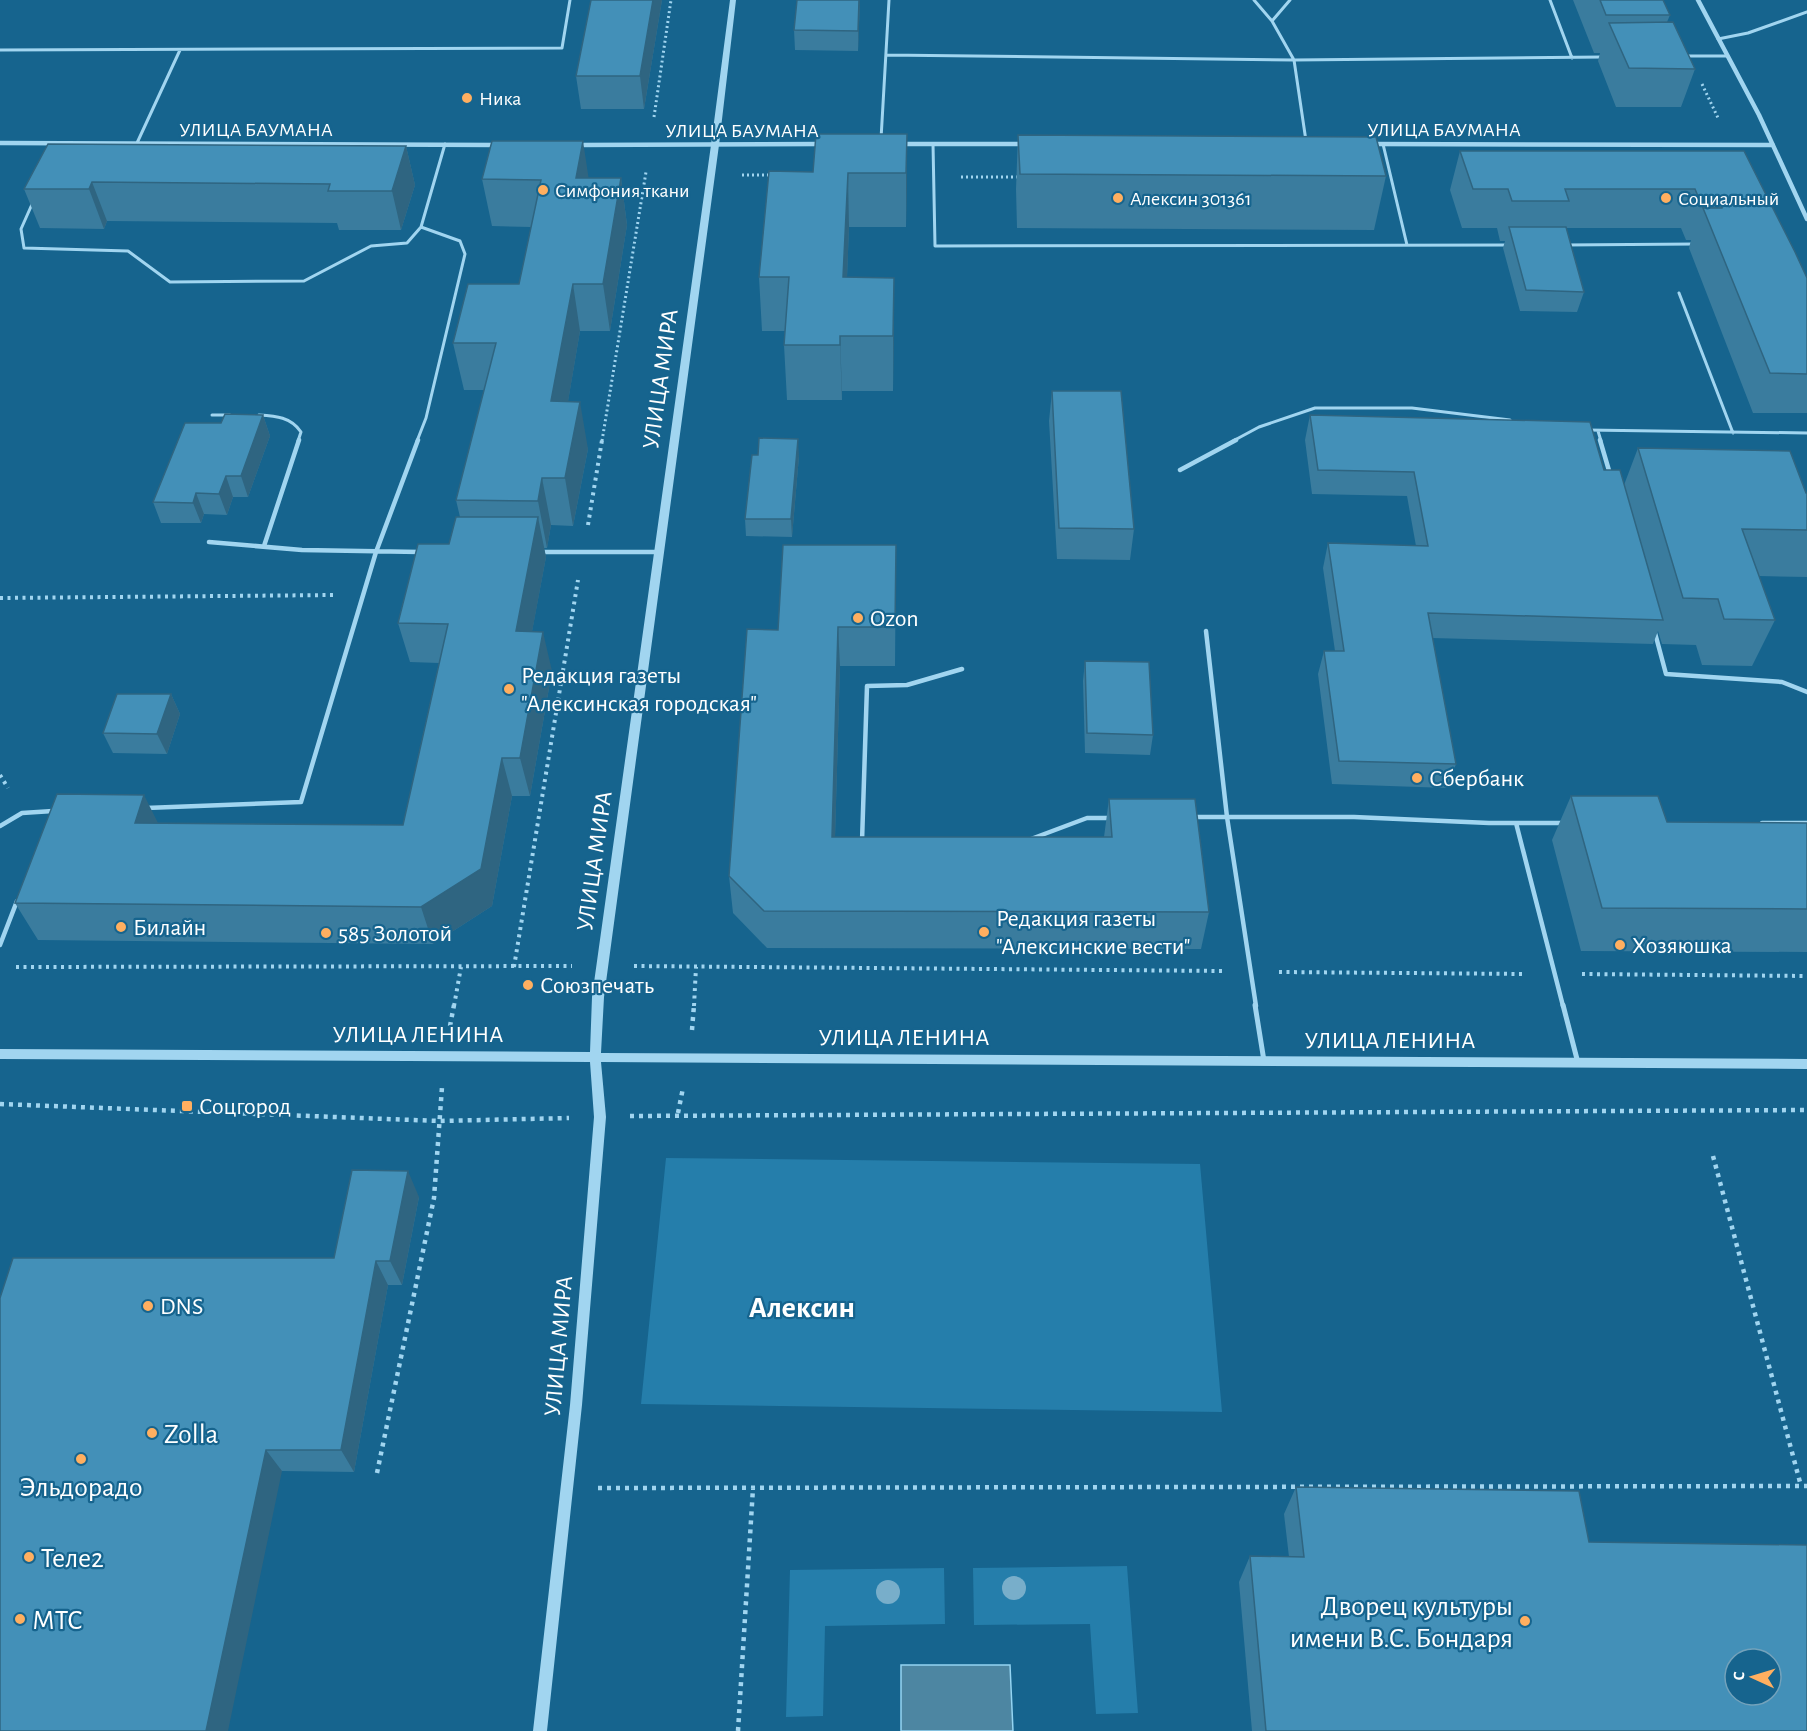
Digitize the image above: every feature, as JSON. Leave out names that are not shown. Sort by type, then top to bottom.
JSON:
[{"type":"street","name":"УЛИЦА МИРА","points":[[540,1731],[567,1488],[600,1117],[596,1056],[602,966],[660,552],[733,0]]},
{"type":"street","points":[[1698,0],[1773,145],[1807,219]]},
{"type":"street","name":"УЛИЦА БАУМАНА","points":[[0,143],[503,145]]},
{"type":"street","name":"УЛИЦА БАУМАНА","points":[[573,145],[825,144]]},
{"type":"street","points":[[891,144],[1038,144]]},
{"type":"street","points":[[1294,144],[1317,144]]},
{"type":"street","name":"УЛИЦА БАУМАНА","points":[[1361,144],[1773,145]]},
{"type":"street","name":"УЛИЦА ЛЕНИНА","points":[[0,1054],[1807,1064]]},
{"type":"lane","points":[[0,51],[562,48],[570,0]]},
{"type":"lane","points":[[881,144],[889,0]]},
{"type":"lane","points":[[1254,0],[1272,21],[1294,60],[1306,144]]},
{"type":"lane","points":[[1272,21],[1290,0]]},
{"type":"lane","points":[[1550,0],[1572,58]]},
{"type":"lane","points":[[1718,39],[1748,33],[1807,12]]},
{"type":"lane","points":[[137,143],[180,50]]},
{"type":"lane","points":[[886,55],[1294,60],[1607,57]]},
{"type":"lane","points":[[1676,56],[1728,56]]},
{"type":"lane","points":[[57,153],[62,143]]},
{"type":"lane","points":[[34,200],[21,229],[24,248],[128,251],[170,282],[304,281],[371,246],[407,243],[421,227],[445,144]]},
{"type":"lane","points":[[933,144],[934,246],[1515,245]]},
{"type":"lane","points":[[1383,144],[1407,245]]},
{"type":"lane","points":[[135,808],[301,802],[376,552],[426,418],[465,254],[460,241],[421,227]]},
{"type":"lane","points":[[1563,244],[1707,244]]},
{"type":"lane","points":[[1679,293],[1733,433]]},
{"type":"lane","points":[[1180,470],[1259,427],[1315,408],[1412,408],[1517,421]]},
{"type":"lane","points":[[212,415],[236,415]]},
{"type":"lane","points":[[247,415],[285,418],[297,424],[302,432],[264,546]]},
{"type":"lane","points":[[1575,428],[1598,431],[1807,433]]},
{"type":"lane","points":[[1598,431],[1611,475]]},
{"type":"lane","points":[[209,542],[302,550],[422,552]]},
{"type":"lane","points":[[537,552],[660,552]]},
{"type":"lane","points":[[1654,629],[1666,674],[1782,682],[1807,692]]},
{"type":"lane","points":[[1206,631],[1227,817],[1264,1060]]},
{"type":"lane","points":[[862,846],[867,686],[908,685],[962,669]]},
{"type":"lane","points":[[0,826],[21,813],[64,811]]},
{"type":"lane","points":[[47,823],[52,812]]},
{"type":"lane","points":[[1181,818],[1354,817],[1574,823]]},
{"type":"lane","points":[[1025,841],[1087,818],[1122,818]]},
{"type":"lane","points":[[1516,823],[1578,1063]]},
{"type":"lane","points":[[1760,823],[1807,823]]},
{"type":"lane","points":[[0,945],[22,889]]},
{"type":"path","points":[[514,967],[646,174],[671,0]]},
{"type":"path","points":[[1688,56],[1721,124],[1727,145]]},
{"type":"path","points":[[646,174],[657,174]]},
{"type":"path","points":[[711,175],[781,175]]},
{"type":"path","points":[[933,177],[1029,177]]},
{"type":"path","points":[[0,598],[363,595]]},
{"type":"path","points":[[8,968],[602,966],[1807,976]]},
{"type":"path","points":[[377,1473],[434,1198],[445,1055],[461,967]]},
{"type":"path","points":[[0,1104],[440,1121],[702,1113],[1807,1110]]},
{"type":"path","points":[[567,1488],[1804,1486],[1713,1156]]},
{"type":"path","points":[[738,1731],[753,1488]]},
{"type":"shaded area","points":[[666,1158],[1200,1164],[1222,1412],[641,1404]]},
{"type":"shaded area","points":[[1127,1566],[1138,1713],[1096,1714],[1090,1624],[974,1625],[973,1568]]},
{"type":"shaded area","points":[[944,1568],[945,1624],[825,1626],[823,1716],[786,1717],[790,1570]]},
{"type":"shaded area","points":[[901,1665],[1010,1665],[1013,1731],[901,1731]]},
{"type":"building","points":[[591,0],[653,0],[640,76],[576,76]]},
{"type":"building","points":[[797,0],[859,0],[858,31],[794,30]]},
{"type":"building","points":[[1600,0],[1663,0],[1670,15],[1606,15]]},
{"type":"building","points":[[1673,22],[1695,69],[1629,68],[1609,23]]},
{"type":"building","points":[[816,134],[907,134],[906,173],[848,173],[843,277],[894,278],[893,336],[840,336],[840,345],[784,345],[789,277],[759,277],[769,171],[813,172]]},
{"type":"building","points":[[1018,135],[1376,137],[1386,176],[1020,174]]},
{"type":"building","points":[[492,141],[583,141],[576,178],[621,178],[603,284],[573,284],[551,401],[580,402],[565,478],[542,478],[538,501],[456,500],[496,343],[453,343],[468,284],[519,284],[541,180],[482,179]]},
{"type":"building","points":[[48,144],[406,146],[392,191],[328,191],[330,184],[92,182],[89,189],[24,189]]},
{"type":"building","points":[[1460,151],[1744,151],[1807,278],[1807,374],[1770,373],[1703,208],[1722,208],[1723,202],[1700,201],[1695,189],[1565,189],[1569,201],[1512,201],[1508,189],[1473,189]]},
{"type":"building","points":[[1509,227],[1566,227],[1584,292],[1526,290]]},
{"type":"building","points":[[1052,391],[1121,391],[1134,529],[1059,528]]},
{"type":"building","points":[[225,414],[263,415],[241,476],[226,476],[219,494],[196,493],[193,503],[153,502],[185,423],[221,423]]},
{"type":"building","points":[[1310,415],[1590,422],[1604,470],[1620,470],[1663,620],[1428,613],[1456,764],[1339,761],[1324,651],[1344,651],[1328,543],[1428,546],[1414,472],[1318,470]]},
{"type":"building","points":[[759,438],[798,439],[791,519],[745,519],[752,455],[758,455]]},
{"type":"building","points":[[1638,448],[1790,451],[1807,493],[1807,530],[1742,529],[1775,620],[1724,619],[1718,599],[1683,598]]},
{"type":"building","points":[[456,517],[538,517],[516,631],[543,632],[520,758],[502,758],[481,869],[421,907],[15,903],[57,794],[144,795],[135,823],[403,825],[448,624],[398,623],[418,544],[449,544]]},
{"type":"building","points":[[783,545],[896,545],[895,627],[838,627],[832,837],[1112,837],[1109,799],[1195,799],[1209,912],[764,911],[729,876],[747,629],[778,630]]},
{"type":"building","points":[[1085,661],[1149,662],[1153,735],[1087,733]]},
{"type":"building","points":[[117,694],[171,694],[157,734],[103,733]]},
{"type":"building","points":[[1571,796],[1658,796],[1667,822],[1807,823],[1807,909],[1602,908]]},
{"type":"building","points":[[352,1170],[408,1171],[390,1261],[376,1261],[341,1450],[266,1450],[206,1731],[0,1731],[0,1298],[13,1258],[334,1258]]},
{"type":"building","name":"Дворец культуры имени В.С. Бондаря","points":[[1296,1487],[1579,1491],[1589,1542],[1807,1545],[1807,1731],[1266,1731],[1250,1556],[1304,1557]]},
{"type":"place","name":"Ника","points":[[467,98]]},
{"type":"place","name":"Симфония ткани","points":[[543,190]]},
{"type":"place","name":"Алексин 301361","points":[[1118,198]]},
{"type":"place","name":"Социальный","points":[[1666,198]]},
{"type":"place","name":"Ozon","points":[[858,618]]},
{"type":"place","name":"Редакция газеты \"Алексинская городская\"","points":[[509,689]]},
{"type":"place","name":"Сбербанк","points":[[1417,778]]},
{"type":"place","name":"Билайн","points":[[121,927]]},
{"type":"place","name":"Редакция газеты \"Алексинские вести\"","points":[[984,932]]},
{"type":"place","name":"585 Золотой","points":[[326,933]]},
{"type":"place","name":"Хозяюшка","points":[[1620,945]]},
{"type":"place","name":"Союзпечать","points":[[528,985]]},
{"type":"place","name":"Соцгород","points":[[187,1106]]},
{"type":"place","name":"DNS","points":[[148,1306]]},
{"type":"place","name":"Zolla","points":[[152,1433]]},
{"type":"place","name":"Эльдорадо","points":[[81,1459]]},
{"type":"place","name":"Теле2","points":[[29,1557]]},
{"type":"place","name":"МТС","points":[[20,1619]]},
{"type":"place","name":"Дворец культуры имени В.С. Бондаря","points":[[1525,1621]]},
{"type":"district","name":"Алексин","points":[[802,1307]]}]
